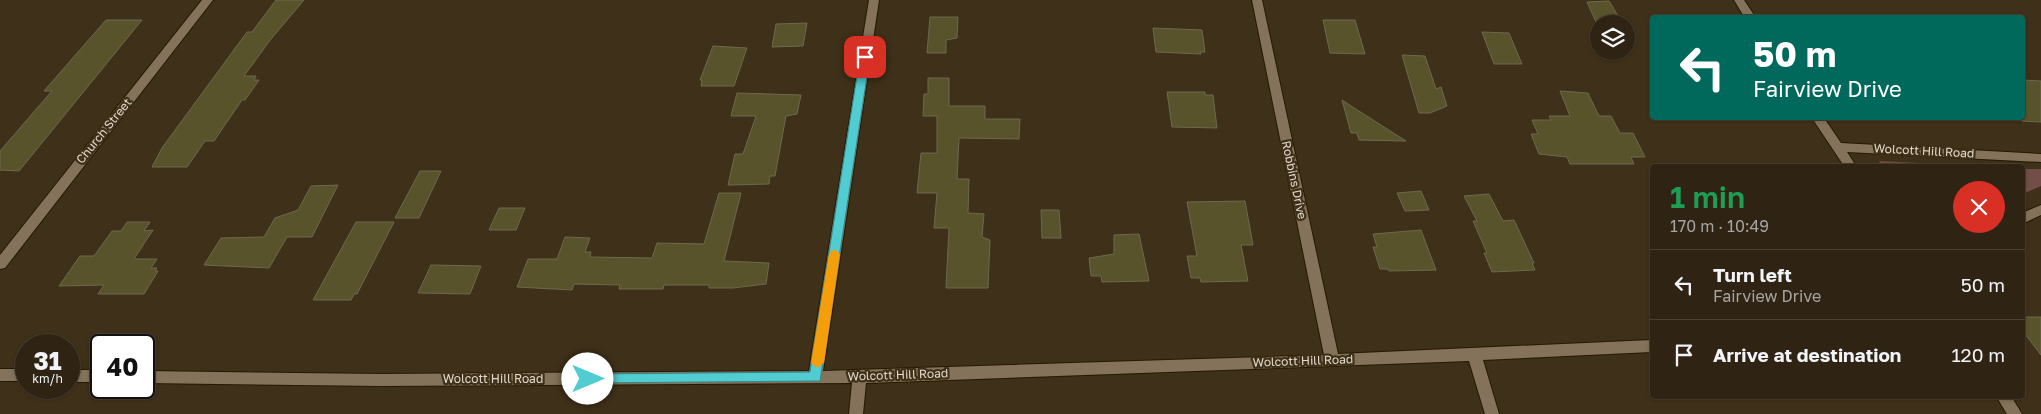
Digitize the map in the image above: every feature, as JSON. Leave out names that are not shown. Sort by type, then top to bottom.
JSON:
[{"type":"street","name":"Church Street","points":[[0,264],[208,0]]},
{"type":"street","points":[[815,377],[874,0]]},
{"type":"street","name":"Robbins Drive","points":[[1256,0],[1332,360]]},
{"type":"street","points":[[1740,0],[1749,15]]},
{"type":"street","points":[[1819,120],[1849,164]]},
{"type":"street","name":"Wolcott Hill Road","points":[[1838,147],[2041,158]]},
{"type":"street","points":[[2025,218],[2041,210]]},
{"type":"street","name":"Wolcott Hill Road","points":[[155,377],[382,380],[860,377],[1474,355],[1650,346]]},
{"type":"street","points":[[1474,355],[1492,414]]},
{"type":"street","points":[[0,375],[15,375]]},
{"type":"street","points":[[856,414],[860,377]]},
{"type":"street","points":[[2005,399],[2015,414]]},
{"type":"shaded area","points":[[1879,161],[1939,164],[1881,164]]},
{"type":"shaded area","points":[[2025,169],[2041,169],[2041,186],[2025,193]]},
{"type":"building","points":[[276,0],[304,0],[271,39],[244,76],[256,76],[254,80],[259,80],[245,100],[242,100],[214,141],[205,141],[187,167],[152,167],[162,148],[247,32],[252,32]]},
{"type":"building","points":[[1609,1],[1618,15],[1593,15],[1587,2]]},
{"type":"building","points":[[930,17],[958,17],[957,38],[946,40],[946,53],[927,53]]},
{"type":"building","points":[[106,20],[142,20],[19,171],[0,170],[0,151],[52,91],[44,91]]},
{"type":"building","points":[[1323,20],[1355,20],[1365,54],[1330,53]]},
{"type":"building","points":[[807,23],[803,46],[772,47],[776,24]]},
{"type":"building","points":[[1153,28],[1202,30],[1205,52],[1200,52],[1201,54],[1156,52]]},
{"type":"building","points":[[1482,32],[1509,33],[1522,64],[1494,64]]},
{"type":"building","points":[[713,46],[747,48],[734,86],[701,86],[702,80],[700,80]]},
{"type":"building","points":[[1402,55],[1425,56],[1436,89],[1441,87],[1447,106],[1430,113],[1419,113]]},
{"type":"building","points":[[928,78],[949,78],[949,106],[985,106],[985,119],[1020,119],[1019,139],[959,138],[957,179],[969,179],[968,213],[984,214],[982,237],[990,240],[988,288],[946,288],[949,228],[934,228],[937,193],[917,193],[921,153],[937,153],[937,116],[923,116],[924,94],[928,94]]},
{"type":"building","points":[[2025,80],[2041,81],[2041,122],[2022,121],[2025,120]]},
{"type":"building","points":[[1560,91],[1588,93],[1599,116],[1611,116],[1620,133],[1633,133],[1645,157],[1631,157],[1634,164],[1570,164],[1567,157],[1539,154],[1531,134],[1538,134],[1532,120],[1551,120],[1549,116],[1570,116]]},
{"type":"building","points":[[1167,92],[1205,92],[1205,95],[1213,95],[1217,128],[1172,127]]},
{"type":"building","points":[[737,93],[801,95],[797,114],[786,116],[775,176],[770,176],[769,184],[728,185],[735,154],[743,154],[756,116],[731,116]]},
{"type":"building","points":[[1342,100],[1406,141],[1359,140],[1357,133],[1351,133]]},
{"type":"building","points":[[420,171],[441,171],[419,218],[395,218]]},
{"type":"building","points":[[338,185],[312,237],[287,237],[269,268],[204,265],[221,238],[264,237],[275,218],[298,210],[311,186]]},
{"type":"building","points":[[1421,191],[1429,210],[1405,211],[1397,193]]},
{"type":"building","points":[[719,193],[741,193],[724,261],[769,263],[766,284],[733,288],[709,288],[709,285],[664,285],[663,289],[619,289],[620,285],[574,284],[572,290],[517,287],[528,259],[557,259],[565,237],[590,238],[585,252],[591,252],[590,257],[652,258],[657,243],[704,244]]},
{"type":"building","points":[[1489,194],[1503,221],[1514,220],[1534,263],[1532,263],[1535,270],[1492,272],[1484,253],[1487,253],[1473,221],[1477,221],[1464,196]]},
{"type":"building","points":[[1245,201],[1253,245],[1241,245],[1248,281],[1201,282],[1200,278],[1191,278],[1187,256],[1197,256],[1187,202]]},
{"type":"building","points":[[499,208],[525,208],[516,230],[489,230]]},
{"type":"building","points":[[1041,210],[1059,210],[1061,238],[1042,238]]},
{"type":"building","points":[[127,222],[150,222],[144,231],[153,230],[134,259],[157,259],[151,268],[157,268],[155,271],[158,271],[144,294],[98,294],[104,285],[59,286],[80,256],[94,256],[112,231],[121,231]]},
{"type":"building","points":[[356,222],[394,222],[357,294],[354,294],[351,300],[313,300]]},
{"type":"building","points":[[1421,230],[1436,270],[1389,271],[1388,269],[1380,269],[1373,247],[1377,247],[1373,234]]},
{"type":"building","points":[[1139,234],[1149,281],[1102,282],[1101,276],[1091,276],[1089,258],[1114,254],[1114,235]]},
{"type":"building","points":[[431,265],[481,266],[470,294],[418,293]]},
{"type":"building","points":[[2025,317],[2041,317],[2041,355],[2025,334]]},
{"type":"slow traffic","points":[[817,363],[834,254]]},
{"type":"route","points":[[588,379],[815,377],[865,57]]}]
